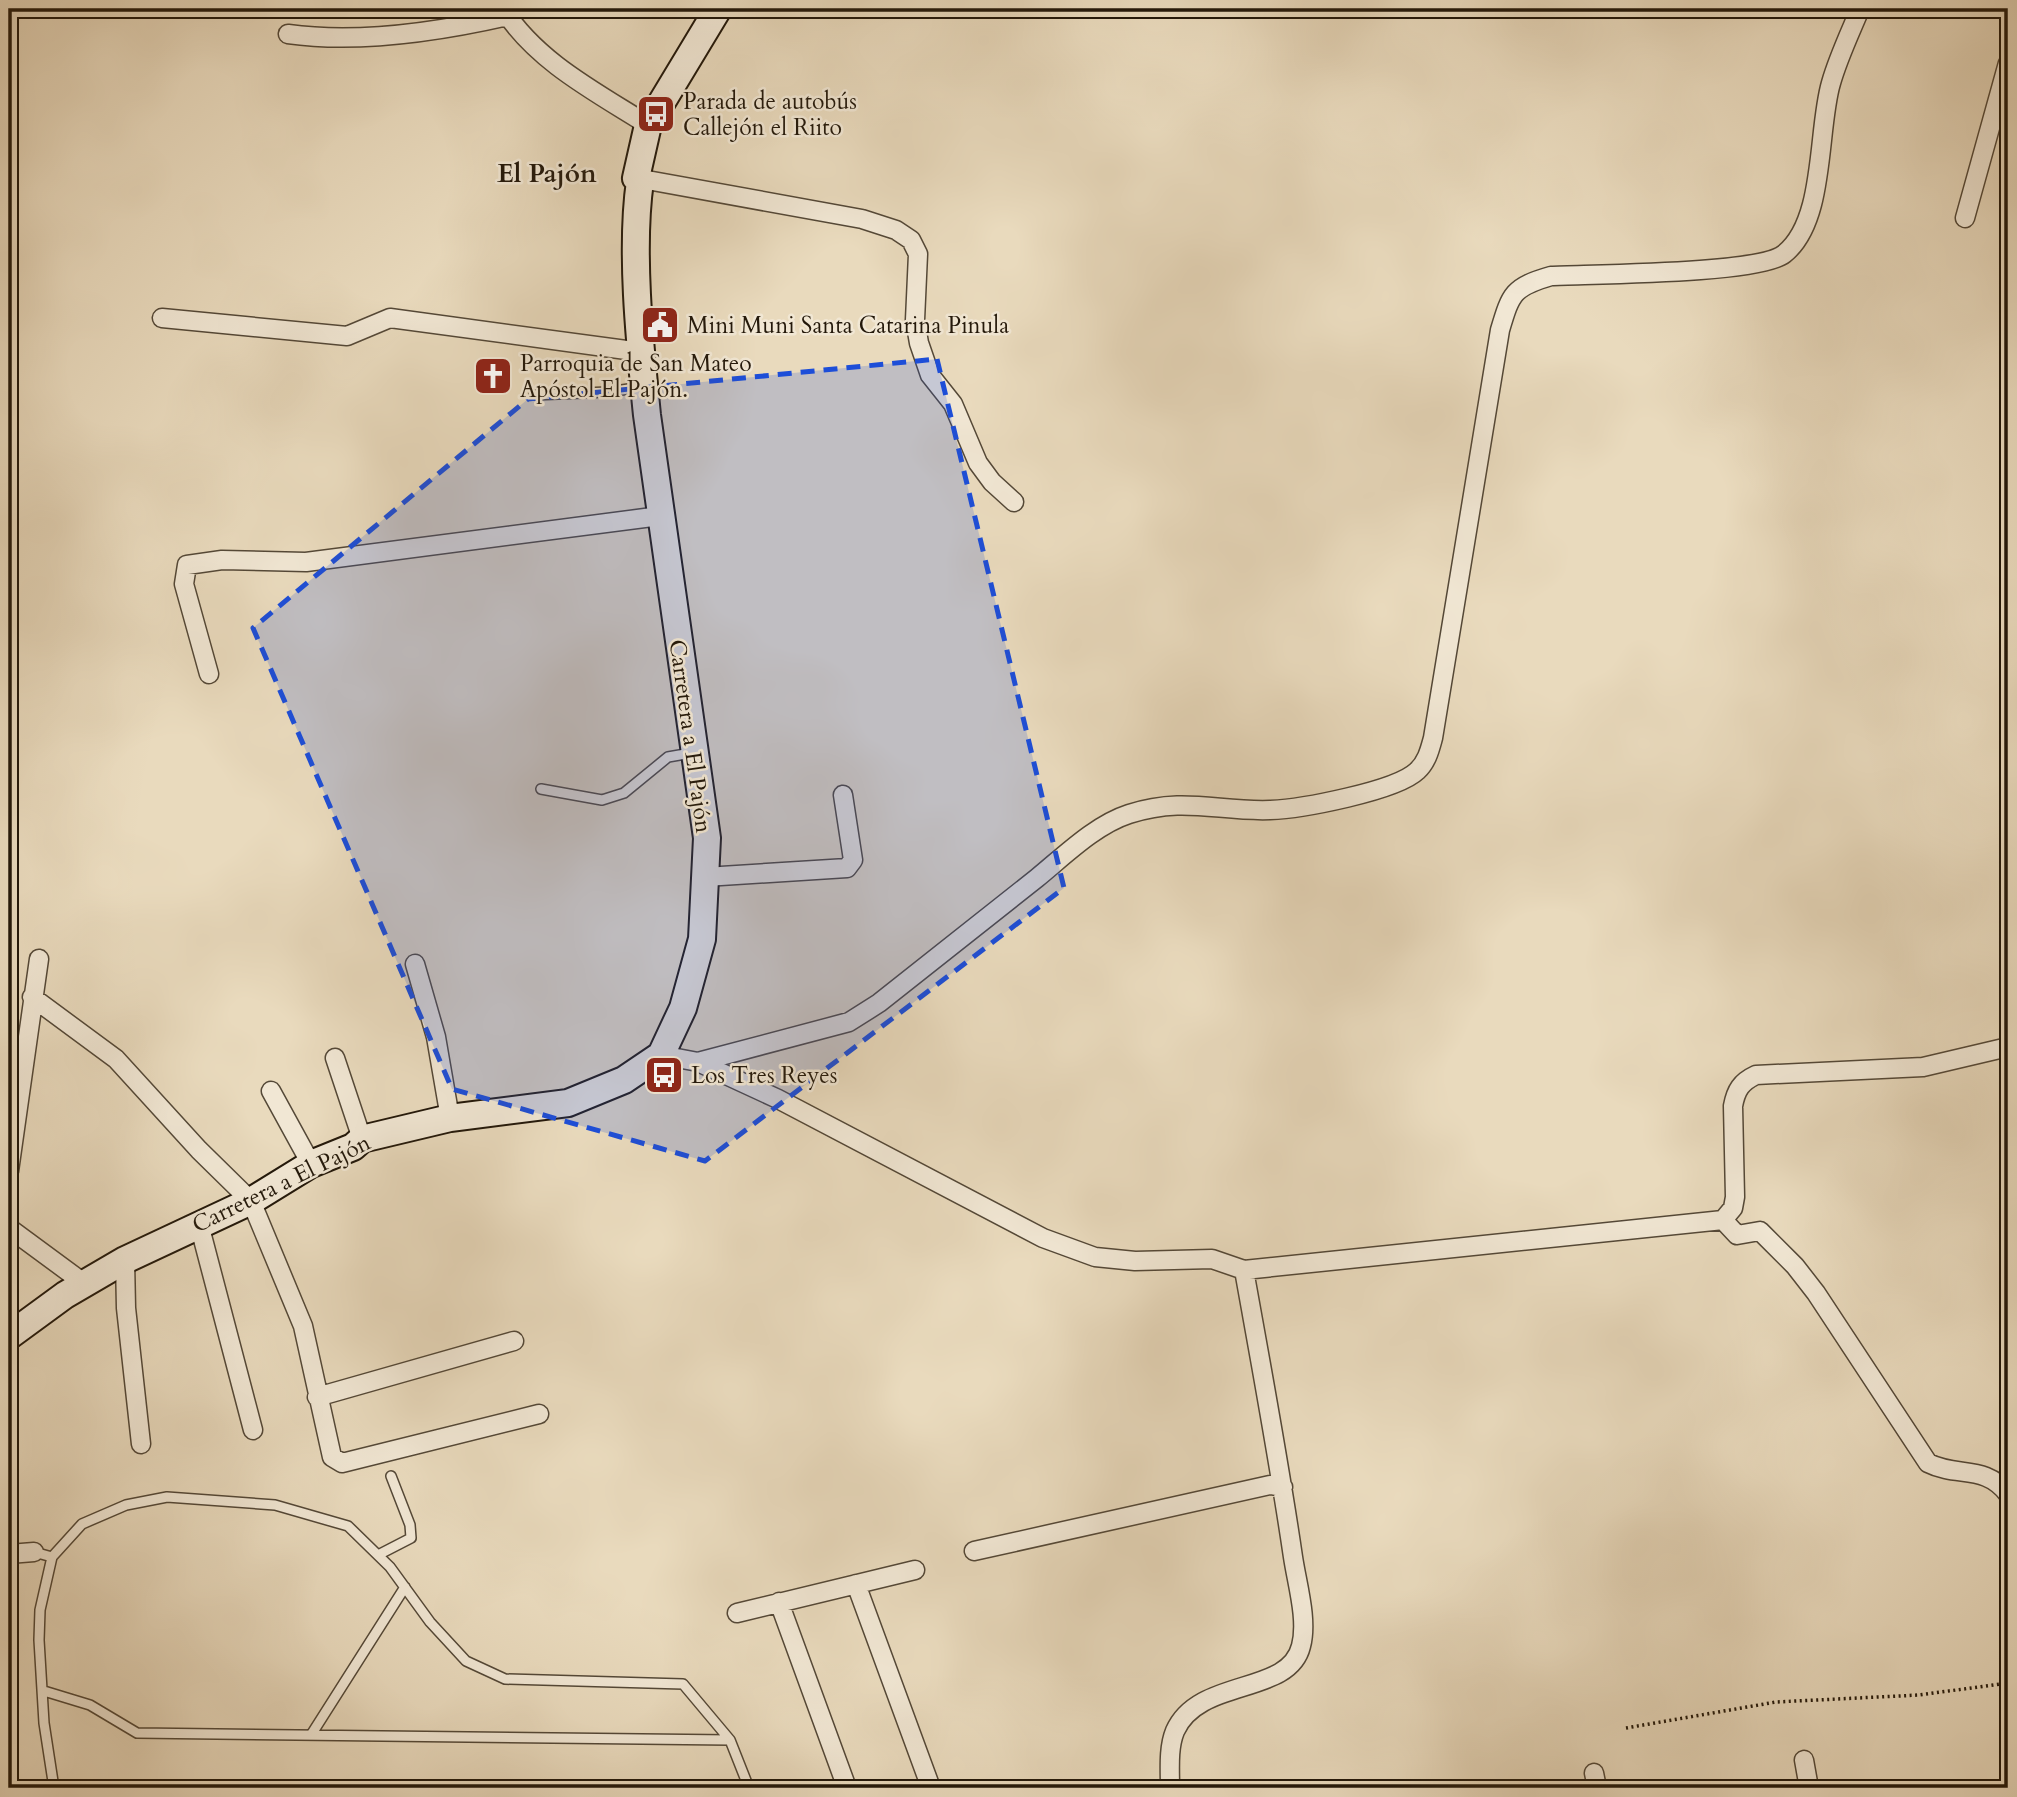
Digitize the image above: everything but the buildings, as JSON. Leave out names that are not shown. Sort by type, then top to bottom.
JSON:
[{"type":"street","name":"Carretera a El Pajón","points":[[9,1336],[125,1260],[251,1201],[311,1164],[353,1147],[362,1139],[450,1118],[568,1103],[624,1080],[661,1055],[683,1007],[702,939],[706,825],[660,516],[644,386],[636,207],[640,181],[636,178],[648,125],[718,9]]},
{"type":"street","points":[[698,1062],[849,1022],[879,1003],[1084,841],[1126,815],[1163,806],[1201,804],[1268,810],[1311,806],[1404,780],[1418,770],[1428,756],[1433,738],[1500,330],[1509,302],[1524,284],[1551,276],[1732,268],[1782,256],[1796,242],[1820,175],[1831,82],[1860,9]]},
{"type":"street","points":[[288,34],[356,36],[424,32],[505,13],[522,36],[572,78],[648,125]]},
{"type":"street","points":[[1965,218],[2008,63]]},
{"type":"street","points":[[636,178],[862,219],[896,230],[911,240],[918,254],[915,320],[919,343],[930,375],[953,404],[978,463],[992,482],[1014,502]]},
{"type":"street","points":[[162,318],[348,336],[390,318],[641,352]]},
{"type":"street","points":[[209,674],[184,584],[187,565],[222,560],[306,562],[660,516]]},
{"type":"street","points":[[705,877],[847,868],[853,860],[843,795]]},
{"type":"street","points":[[9,1171],[39,959]]},
{"type":"street","points":[[415,964],[436,1037],[450,1118]]},
{"type":"street","points":[[32,998],[116,1059],[251,1201],[303,1326],[332,1457],[342,1463],[539,1414]]},
{"type":"street","points":[[661,1055],[698,1062],[778,1099],[1043,1238],[1095,1257],[1135,1261],[1212,1259],[1229,1262],[1244,1270],[1709,1224],[1724,1220],[1733,1208],[1735,1197],[1733,1106],[1735,1095],[1748,1079],[1756,1075],[1923,1066],[2008,1047]]},
{"type":"street","points":[[335,1058],[362,1139]]},
{"type":"street","points":[[271,1091],[311,1164]]},
{"type":"street","points":[[1724,1220],[1737,1235],[1760,1231],[1795,1266],[1928,1463],[1945,1472],[1966,1471],[1997,1480],[2008,1494]]},
{"type":"street","points":[[199,1224],[253,1430]]},
{"type":"street","points":[[9,1228],[85,1284]]},
{"type":"street","points":[[125,1260],[126,1308],[141,1444]]},
{"type":"street","points":[[1170,1788],[1169,1760],[1175,1730],[1192,1709],[1213,1696],[1270,1678],[1292,1667],[1301,1646],[1302,1622],[1283,1487],[1244,1270]]},
{"type":"street","points":[[317,1397],[514,1341]]},
{"type":"street","points":[[974,1552],[1270,1485],[1283,1487]]},
{"type":"street","points":[[9,1554],[34,1552]]},
{"type":"street","points":[[737,1613],[915,1570]]},
{"type":"street","points":[[856,1584],[930,1788]]},
{"type":"street","points":[[779,1602],[847,1788]]},
{"type":"street","points":[[1804,1760],[1809,1788]]},
{"type":"lane","points":[[534,395],[608,392],[644,386]]},
{"type":"lane","points":[[541,789],[602,800],[624,793],[667,757],[696,752]]},
{"type":"lane","points":[[378,1555],[411,1538],[410,1525],[391,1476]]},
{"type":"lane","points":[[54,1788],[40,1663],[40,1610],[52,1557],[82,1524],[126,1505],[167,1497],[275,1505],[348,1526],[378,1555],[430,1622],[466,1661],[505,1679],[683,1685],[730,1740],[749,1788]]},
{"type":"lane","points":[[34,1552],[52,1557]]},
{"type":"lane","points":[[311,1735],[405,1587]]},
{"type":"lane","points":[[44,1691],[90,1705],[137,1732],[730,1740]]},
{"type":"path","points":[[1626,1728],[1776,1702],[1920,1695],[2008,1683]]},
{"type":"highlighted area","points":[[937,359],[1064,888],[705,1161],[452,1089],[253,628],[528,399]]},
{"type":"place","name":"Parada de autobús Callejón el Riito","points":[[656,114]]},
{"type":"place","name":"Mini Muni Santa Catarina Pinula","points":[[660,325]]},
{"type":"place","name":"Parroquia de San Mateo Apóstol El Pajón.","points":[[493,376]]},
{"type":"place","name":"Los Tres Reyes","points":[[664,1075]]},
{"type":"district","name":"El Pajón","points":[[547,173]]}]
